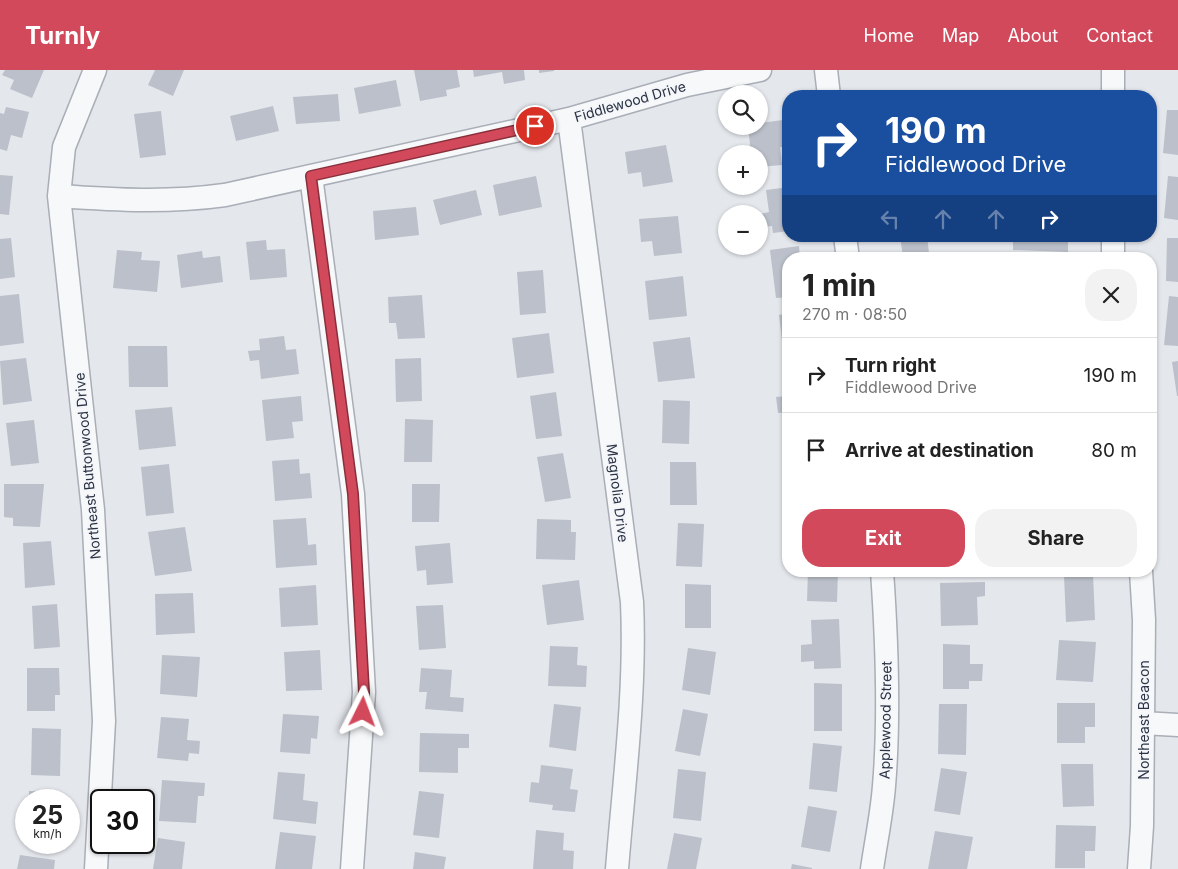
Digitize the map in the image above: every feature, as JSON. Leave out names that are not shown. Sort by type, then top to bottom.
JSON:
[{"type":"street","name":"Northeast Buttonwood Drive","points":[[95,70],[64,147],[59,196],[93,510],[104,721],[96,869]]},
{"type":"street","name":"Fiddlewood Drive","points":[[59,196],[143,202],[184,201],[225,195],[570,119],[687,85],[760,70]]},
{"type":"street","points":[[826,70],[828,90]]},
{"type":"street","points":[[1113,70],[1113,90]]},
{"type":"street","name":"Magnolia Drive","points":[[570,119],[632,602],[634,637],[631,693],[617,869]]},
{"type":"street","points":[[311,176],[354,504],[364,692],[352,869]]},
{"type":"street","name":"Applewood Street","points":[[872,869],[884,786],[887,729],[882,577]]},
{"type":"street","name":"Northeast Beacon","points":[[1139,869],[1142,826],[1144,620],[1141,577]]},
{"type":"street","points":[[1143,723],[1178,725]]},
{"type":"building","points":[[5,70],[44,70],[32,98],[10,89],[14,80],[2,75]]},
{"type":"building","points":[[155,70],[184,70],[173,96],[148,85]]},
{"type":"building","points":[[414,70],[457,70],[460,87],[446,90],[447,96],[420,101]]},
{"type":"building","points":[[473,70],[524,70],[525,80],[504,84],[502,72],[474,77]]},
{"type":"building","points":[[539,70],[554,70],[554,71],[539,73]]},
{"type":"building","points":[[396,80],[401,106],[359,114],[354,88]]},
{"type":"building","points":[[338,94],[340,121],[296,124],[293,97]]},
{"type":"building","points":[[273,106],[279,131],[236,141],[230,116]]},
{"type":"building","points":[[6,107],[29,112],[22,138],[11,135],[7,151],[0,149],[0,113],[4,114]]},
{"type":"building","points":[[1167,110],[1178,110],[1178,155],[1163,153]]},
{"type":"building","points":[[161,111],[166,155],[140,158],[134,114]]},
{"type":"building","points":[[782,120],[782,147],[780,147],[782,165],[768,166],[768,145],[750,145],[749,135],[768,135],[768,122]]},
{"type":"building","points":[[666,145],[673,182],[643,187],[641,172],[628,174],[625,152]]},
{"type":"building","points":[[0,175],[13,176],[9,215],[0,214]]},
{"type":"building","points":[[536,176],[542,207],[499,216],[493,185]]},
{"type":"building","points":[[1168,176],[1178,177],[1178,220],[1164,218]]},
{"type":"building","points":[[782,188],[782,232],[773,233],[772,226],[768,226],[769,212],[767,195],[768,190]]},
{"type":"building","points":[[476,190],[482,215],[440,225],[433,200]]},
{"type":"building","points":[[416,207],[419,235],[375,240],[373,211]]},
{"type":"building","points":[[678,216],[682,253],[654,256],[652,241],[641,242],[639,219]]},
{"type":"building","points":[[11,238],[15,277],[0,279],[0,239]]},
{"type":"building","points":[[1167,238],[1178,238],[1178,282],[1166,281]]},
{"type":"building","points":[[266,240],[267,250],[285,249],[287,277],[250,280],[246,242]]},
{"type":"building","points":[[901,242],[928,242],[929,252],[902,252]]},
{"type":"building","points":[[1013,242],[1068,242],[1068,252],[1013,250]]},
{"type":"building","points":[[799,246],[799,252],[782,252],[782,298],[776,298],[770,250]]},
{"type":"building","points":[[117,250],[142,252],[141,260],[160,261],[157,292],[113,288]]},
{"type":"building","points":[[202,251],[203,258],[220,256],[223,282],[181,288],[177,255]]},
{"type":"building","points":[[543,270],[546,313],[520,315],[517,272]]},
{"type":"building","points":[[683,276],[687,316],[649,320],[645,281]]},
{"type":"building","points":[[19,294],[24,343],[0,346],[0,296]]},
{"type":"building","points":[[422,295],[425,338],[398,339],[396,323],[389,323],[388,297]]},
{"type":"building","points":[[1169,296],[1178,297],[1178,346],[1164,345]]},
{"type":"building","points":[[782,314],[782,340],[779,315]]},
{"type":"building","points":[[549,333],[554,373],[517,378],[512,338]]},
{"type":"building","points":[[284,336],[286,350],[296,349],[299,374],[261,379],[259,360],[250,361],[248,351],[260,350],[259,339]]},
{"type":"building","points":[[690,337],[695,378],[658,382],[653,342]]},
{"type":"building","points":[[128,346],[167,346],[168,387],[129,387]]},
{"type":"building","points":[[26,358],[32,401],[3,405],[0,361]]},
{"type":"building","points":[[421,358],[422,401],[396,402],[395,359]]},
{"type":"building","points":[[1178,361],[1178,396],[1177,396],[1172,362]]},
{"type":"building","points":[[556,392],[562,436],[536,439],[530,396]]},
{"type":"building","points":[[301,396],[303,421],[292,422],[294,438],[266,441],[262,400]]},
{"type":"building","points":[[782,396],[782,413],[778,413],[776,397]]},
{"type":"building","points":[[663,400],[690,401],[689,444],[662,443]]},
{"type":"building","points":[[172,407],[176,446],[139,450],[135,410]]},
{"type":"building","points":[[405,419],[433,420],[432,462],[404,462]]},
{"type":"building","points":[[34,420],[39,463],[11,466],[6,423]]},
{"type":"building","points":[[563,453],[571,498],[545,502],[537,457]]},
{"type":"building","points":[[299,459],[300,474],[310,473],[312,498],[275,501],[272,461]]},
{"type":"building","points":[[670,462],[696,462],[697,505],[670,505]]},
{"type":"building","points":[[169,464],[174,513],[146,516],[141,467]]},
{"type":"building","points":[[4,484],[44,484],[40,527],[13,526],[13,518],[4,517]]},
{"type":"building","points":[[412,484],[440,484],[439,522],[412,522]]},
{"type":"building","points":[[306,518],[308,545],[316,544],[317,565],[276,568],[273,520]]},
{"type":"building","points":[[537,519],[571,520],[571,532],[576,532],[575,560],[536,559]]},
{"type":"building","points":[[678,523],[704,524],[702,567],[676,566]]},
{"type":"building","points":[[185,527],[192,571],[155,576],[148,532]]},
{"type":"building","points":[[51,541],[55,585],[25,588],[23,543]]},
{"type":"building","points":[[450,543],[453,583],[427,585],[426,570],[417,571],[415,546]]},
{"type":"building","points":[[808,577],[838,577],[837,602],[807,601]]},
{"type":"building","points":[[1064,577],[1093,577],[1095,620],[1066,622]]},
{"type":"building","points":[[579,580],[584,620],[547,625],[542,585]]},
{"type":"building","points":[[985,582],[985,596],[977,597],[978,625],[941,626],[940,583]]},
{"type":"building","points":[[685,584],[711,585],[711,628],[685,628]]},
{"type":"building","points":[[316,585],[318,625],[281,627],[279,588]]},
{"type":"building","points":[[193,593],[195,633],[156,635],[155,594]]},
{"type":"building","points":[[57,604],[60,647],[34,649],[32,606]]},
{"type":"building","points":[[443,605],[446,648],[419,650],[416,606]]},
{"type":"building","points":[[839,619],[841,668],[814,669],[814,661],[801,662],[801,645],[812,644],[811,620]]},
{"type":"building","points":[[1059,640],[1096,642],[1093,682],[1056,680]]},
{"type":"building","points":[[943,644],[970,645],[970,664],[983,664],[982,681],[969,681],[969,689],[943,689]]},
{"type":"building","points":[[550,646],[578,647],[577,665],[587,666],[586,687],[548,686]]},
{"type":"building","points":[[688,648],[716,652],[710,695],[682,690]]},
{"type":"building","points":[[320,650],[322,690],[286,691],[284,652]]},
{"type":"building","points":[[162,655],[200,657],[197,697],[160,694]]},
{"type":"building","points":[[27,668],[59,668],[60,695],[55,695],[55,711],[27,711]]},
{"type":"building","points":[[421,668],[452,670],[450,697],[464,698],[463,712],[425,709],[427,692],[419,692]]},
{"type":"building","points":[[814,683],[842,684],[842,731],[814,731]]},
{"type":"building","points":[[1057,703],[1095,703],[1095,727],[1085,727],[1085,743],[1057,743]]},
{"type":"building","points":[[554,704],[581,707],[576,751],[549,747]]},
{"type":"building","points":[[939,704],[967,704],[966,755],[938,754]]},
{"type":"building","points":[[683,709],[708,714],[700,756],[675,751]]},
{"type":"building","points":[[283,714],[319,716],[317,739],[311,738],[310,754],[280,752]]},
{"type":"building","points":[[161,717],[189,719],[187,740],[200,741],[199,754],[189,753],[188,761],[157,758]]},
{"type":"building","points":[[32,728],[61,729],[60,776],[31,775]]},
{"type":"building","points":[[420,733],[469,734],[469,748],[458,748],[458,773],[419,772]]},
{"type":"building","points":[[813,743],[842,746],[837,792],[809,789]]},
{"type":"building","points":[[1061,764],[1093,764],[1094,806],[1063,807]]},
{"type":"building","points":[[541,765],[573,769],[570,789],[578,790],[575,812],[552,810],[553,805],[529,802],[531,782],[539,783]]},
{"type":"building","points":[[941,768],[967,772],[960,815],[934,811]]},
{"type":"building","points":[[678,769],[706,772],[701,821],[673,818]]},
{"type":"building","points":[[278,772],[305,774],[303,800],[318,802],[316,824],[273,819]]},
{"type":"building","points":[[162,780],[205,783],[204,796],[198,796],[196,823],[159,821]]},
{"type":"building","points":[[419,791],[444,794],[439,838],[413,835]]},
{"type":"building","points":[[808,806],[837,811],[830,852],[801,847]]},
{"type":"building","points":[[1056,825],[1096,826],[1095,851],[1085,851],[1085,868],[1055,868]]},
{"type":"building","points":[[536,830],[564,833],[563,850],[574,851],[573,869],[533,869]]},
{"type":"building","points":[[935,831],[973,837],[967,869],[928,869]]},
{"type":"building","points":[[280,832],[316,836],[312,869],[275,869]]},
{"type":"building","points":[[674,833],[702,838],[696,869],[667,869]]},
{"type":"building","points":[[158,838],[185,842],[182,869],[153,869]]},
{"type":"building","points":[[415,852],[446,857],[444,869],[413,869]]},
{"type":"building","points":[[20,855],[55,860],[54,869],[17,869]]},
{"type":"building","points":[[792,864],[812,868],[812,869],[791,869]]},
{"type":"route","points":[[363,712],[364,692],[353,494],[311,176],[535,126]]}]
